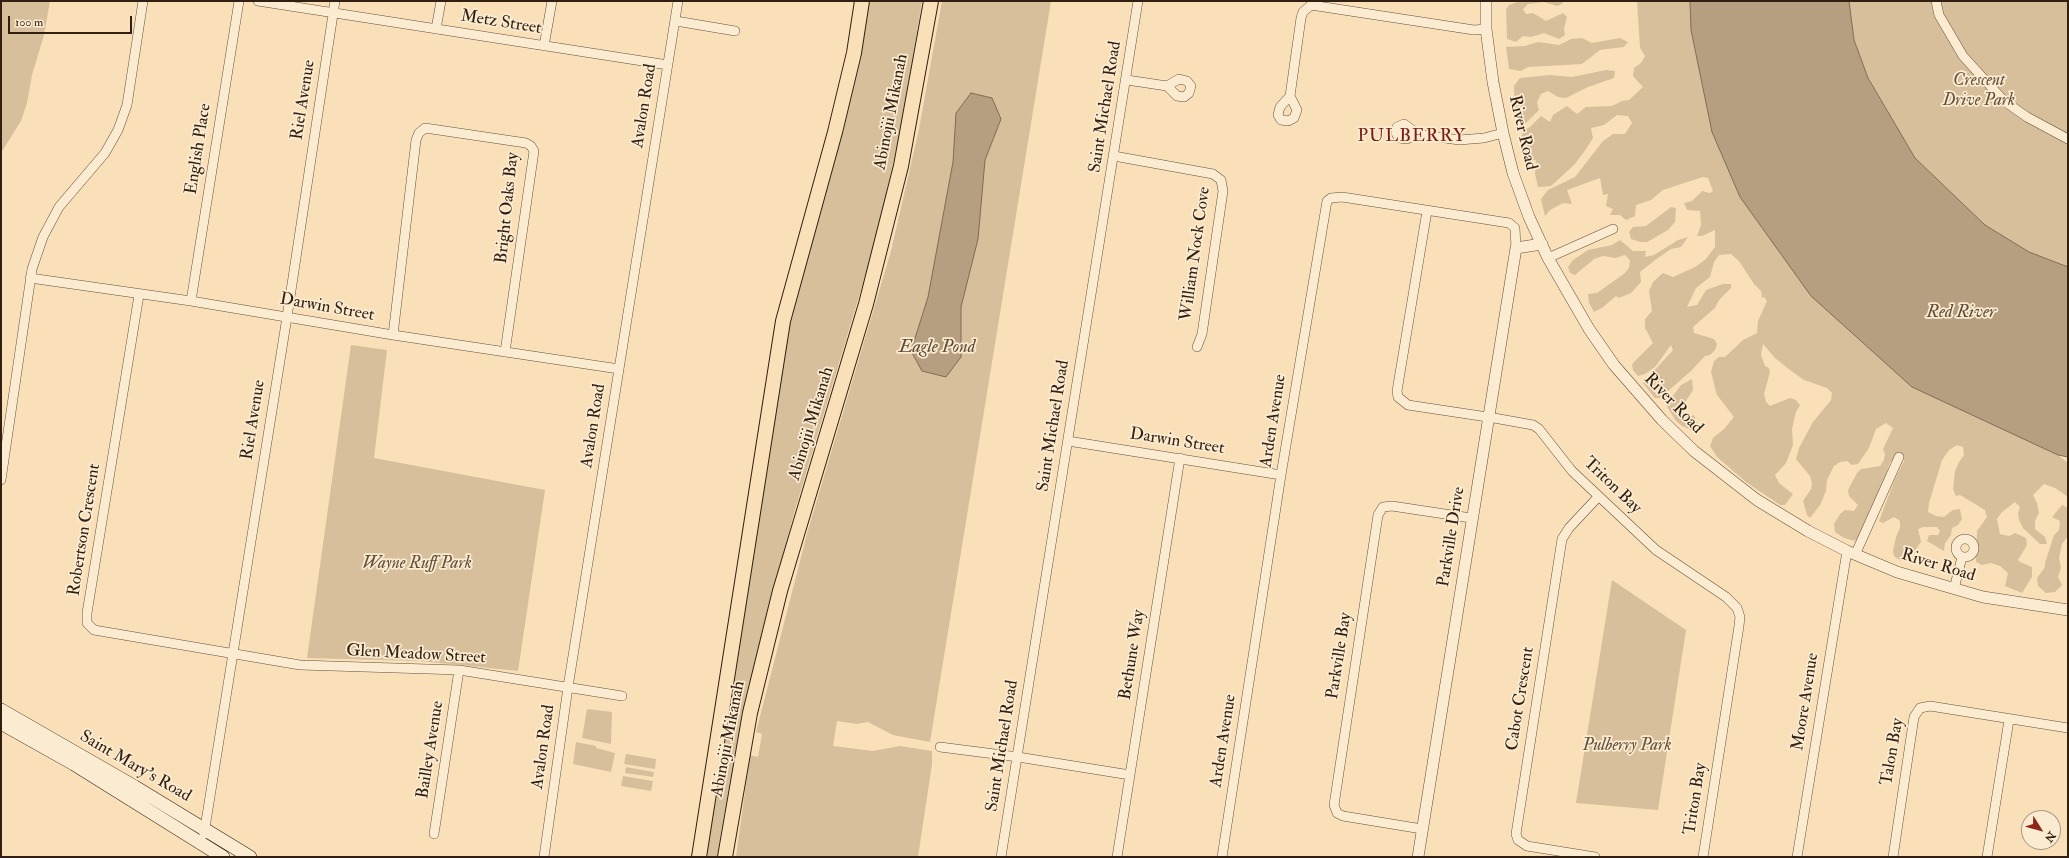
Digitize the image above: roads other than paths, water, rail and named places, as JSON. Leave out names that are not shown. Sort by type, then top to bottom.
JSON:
[{"type":"main road","name":"Abinojii Mikanah","points":[[699,857],[783,322],[835,132],[854,53],[862,1]]},
{"type":"main road","name":"Abinojii Mikanah","points":[[725,857],[750,713],[780,591],[866,304],[901,166],[931,1]]},
{"type":"main road","name":"Saint Mary's Road","points":[[1,710],[136,786],[250,857]]},
{"type":"main road","name":"Saint Mary's Road","points":[[4,726],[74,764],[223,857]]},
{"type":"street","points":[[1,480],[32,269],[43,237],[59,207],[105,153],[118,130],[127,105],[143,1]]},
{"type":"street","name":"English Place","points":[[191,301],[239,1]]},
{"type":"street","name":"Metz Street","points":[[258,1],[668,65]]},
{"type":"street","name":"Riel Avenue","points":[[202,843],[287,317],[335,1]]},
{"type":"street","points":[[436,29],[441,1]]},
{"type":"street","points":[[544,46],[552,1]]},
{"type":"street","name":"Avalon Road","points":[[544,857],[568,687],[678,1]]},
{"type":"street","name":"Saint Michael Road","points":[[1001,857],[1127,80],[1138,1]]},
{"type":"street","name":"River Road","points":[[1486,1],[1486,29],[1493,82],[1503,133],[1519,193],[1548,258],[1589,329],[1623,376],[1662,420],[1694,451],[1757,500],[1808,531],[1851,553],[1897,572],[1983,597],[2068,610]]},
{"type":"street","points":[[1936,1],[1939,15],[1962,56],[2004,101],[2027,117],[2068,139]]},
{"type":"street","points":[[1290,96],[1301,18],[1303,12],[1311,5],[1474,30],[1486,29]]},
{"type":"street","points":[[676,21],[735,31]]},
{"type":"street","points":[[1127,80],[1167,86]]},
{"type":"street","name":"Bright Oaks Bay","points":[[393,335],[416,140],[420,133],[425,128],[526,143],[531,146],[534,151],[505,352]]},
{"type":"street","points":[[1418,134],[1459,140],[1484,138],[1503,133]]},
{"type":"street","name":"William Nock Cove","points":[[1114,156],[1213,174],[1222,180],[1222,199],[1202,334],[1197,347]]},
{"type":"street","name":"Arden Avenue","points":[[1222,857],[1327,201],[1331,198],[1342,197],[1509,223],[1515,228],[1516,248]]},
{"type":"street","name":"Triton Bay","points":[[1427,211],[1397,391],[1398,397],[1408,405],[1533,425],[1539,429],[1572,471],[1598,497],[1665,557],[1732,602],[1738,612],[1739,626],[1703,857]]},
{"type":"street","points":[[1548,258],[1613,229]]},
{"type":"street","points":[[1516,248],[1542,244]]},
{"type":"street","name":"Parkville Drive","points":[[1418,857],[1471,518],[1516,248]]},
{"type":"street","name":"Darwin Street","points":[[30,278],[139,295],[191,301],[393,335],[619,369]]},
{"type":"street","name":"Robertson Crescent","points":[[139,295],[87,623],[94,630],[232,652]]},
{"type":"street","name":"Darwin Street","points":[[1068,441],[1282,475]]},
{"type":"street","name":"Moore Avenue","points":[[1797,857],[1851,553],[1899,457]]},
{"type":"street","name":"Bethune Way","points":[[1117,857],[1180,458]]},
{"type":"street","name":"Cabot Crescent","points":[[1595,857],[1527,846],[1518,840],[1516,834],[1562,539],[1569,528],[1598,497]]},
{"type":"street","name":"Parkville Bay","points":[[1422,829],[1343,816],[1337,813],[1334,805],[1378,515],[1383,507],[1392,506],[1471,518]]},
{"type":"street","points":[[1954,589],[1962,557]]},
{"type":"street","name":"Glen Meadow Street","points":[[232,652],[300,665],[459,670],[622,696]]},
{"type":"street","name":"Bailley Avenue","points":[[434,834],[459,670]]},
{"type":"street","name":"Talon Bay","points":[[1892,857],[1914,717],[1920,708],[1930,706],[2009,720],[2068,728]]},
{"type":"street","points":[[1987,857],[2009,720]]},
{"type":"street","points":[[940,748],[1018,757],[1130,775]]},
{"type":"water","name":"Red River","points":[[1690,1],[1849,1],[1854,40],[1868,78],[1915,158],[1985,225],[2029,252],[2068,267],[2068,457],[2058,455],[1912,387],[1811,296],[1740,197],[1712,132],[1691,30]]},
{"type":"water","name":"Eagle Pond","points":[[971,93],[992,98],[1001,119],[985,160],[978,239],[961,307],[961,357],[946,377],[922,371],[911,351],[928,297],[953,162],[956,113]]},
{"type":"district","name":"PULBERRY","points":[[1412,137]]},
{"type":"park label","name":"Crescent Drive Park","points":[[1979,91]]},
{"type":"park label","name":"Wayne Ruff Park","points":[[417,564]]},
{"type":"park label","name":"Pulberry Park","points":[[1627,746]]}]
